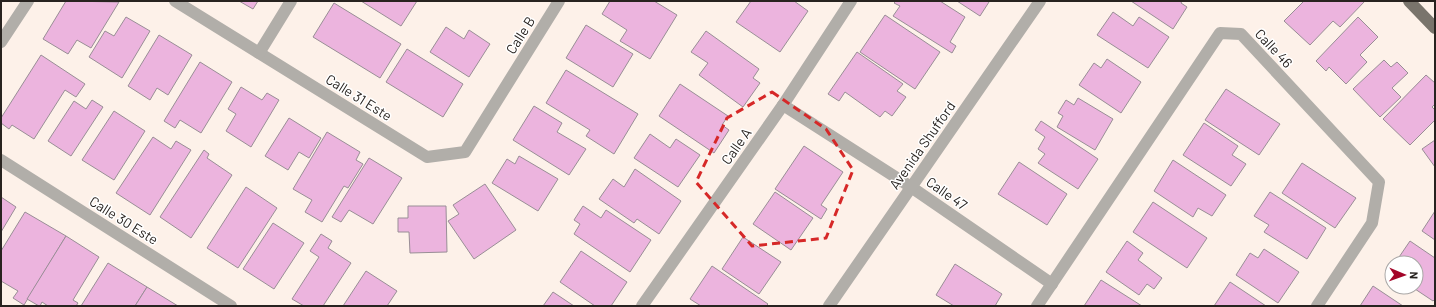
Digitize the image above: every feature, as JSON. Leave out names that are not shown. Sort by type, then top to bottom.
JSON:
[{"type":"main road","points":[[1409,1],[1435,28]]},
{"type":"street","points":[[1,42],[28,1]]},
{"type":"street","name":"Calle 31 Este","points":[[175,1],[427,157],[465,152],[507,84]]},
{"type":"street","points":[[259,53],[291,1]]},
{"type":"street","name":"Calle B","points":[[507,84],[559,1]]},
{"type":"street","name":"Calle A","points":[[642,306],[783,105],[851,1]]},
{"type":"street","name":"Avenida Shufford","points":[[829,306],[1040,1]]},
{"type":"street","name":"Calle 46","points":[[1037,306],[1220,33],[1240,34],[1379,182],[1372,223],[1317,306]]},
{"type":"street","name":"Calle 47","points":[[783,105],[911,187],[1052,284]]},
{"type":"street","name":"Calle 30 Este","points":[[1,160],[231,306]]},
{"type":"highlighted area","points":[[772,92],[826,129],[853,170],[826,238],[752,246],[696,182],[727,118]]},
{"type":"building","points":[[66,1],[119,2],[91,48],[77,40],[68,54],[43,39]]},
{"type":"building","points":[[239,1],[258,1],[253,9]]},
{"type":"building","points":[[361,1],[417,1],[401,26]]},
{"type":"building","points":[[610,1],[654,1],[677,15],[650,59],[620,41],[627,30],[602,14]]},
{"type":"building","points":[[751,1],[794,1],[808,11],[780,52],[736,22]]},
{"type":"building","points":[[896,1],[940,1],[965,17],[950,42],[956,46],[952,53],[893,16],[900,6],[894,3]]},
{"type":"building","points":[[957,1],[988,1],[989,2],[980,16]]},
{"type":"building","points":[[1131,1],[1182,1],[1181,3],[1187,7],[1173,29]]},
{"type":"building","points":[[1304,1],[1365,1],[1340,27],[1333,21],[1310,45],[1284,21]]},
{"type":"building","points":[[334,3],[401,44],[380,78],[313,37]]},
{"type":"building","points":[[1113,12],[1133,26],[1139,17],[1169,37],[1148,68],[1097,35]]},
{"type":"building","points":[[885,15],[940,52],[915,89],[860,52]]},
{"type":"building","points":[[126,17],[150,31],[122,78],[89,57],[105,31],[114,36]]},
{"type":"building","points":[[1358,17],[1378,37],[1360,55],[1367,62],[1346,84],[1329,67],[1326,71],[1316,61]]},
{"type":"building","points":[[586,25],[633,54],[613,87],[566,58]]},
{"type":"building","points":[[446,27],[464,39],[469,30],[490,44],[469,77],[430,52]]},
{"type":"building","points":[[706,31],[759,69],[753,78],[760,83],[743,107],[699,75],[708,63],[691,52]]},
{"type":"building","points":[[159,35],[192,55],[168,95],[157,88],[150,100],[128,86]]},
{"type":"building","points":[[407,49],[463,84],[443,117],[386,82]]},
{"type":"building","points":[[857,52],[903,84],[897,91],[906,97],[892,116],[885,111],[880,117],[845,92],[839,101],[828,94]]},
{"type":"building","points":[[41,55],[85,84],[76,97],[65,90],[34,139],[12,125],[9,129],[1,123],[1,118]]},
{"type":"building","points":[[1107,59],[1141,82],[1121,113],[1079,85],[1094,63],[1101,68]]},
{"type":"building","points":[[1384,60],[1391,67],[1397,62],[1408,73],[1392,88],[1401,97],[1380,117],[1353,89]]},
{"type":"building","points":[[200,62],[232,82],[201,133],[180,120],[175,128],[164,121]]},
{"type":"building","points":[[566,70],[638,114],[614,154],[586,136],[590,130],[546,103]]},
{"type":"building","points":[[1426,75],[1435,83],[1435,104],[1432,107],[1435,110],[1435,120],[1410,145],[1383,119]]},
{"type":"building","points":[[680,84],[728,116],[722,125],[729,130],[714,153],[659,116]]},
{"type":"building","points":[[241,87],[262,100],[267,93],[279,100],[251,147],[226,131],[236,114],[228,109]]},
{"type":"building","points":[[1226,89],[1280,124],[1259,155],[1205,120]]},
{"type":"building","points":[[1078,98],[1113,119],[1095,150],[1057,127],[1063,116],[1058,113],[1066,100],[1074,105]]},
{"type":"building","points":[[92,100],[103,107],[71,156],[48,141],[74,101],[86,109]]},
{"type":"building","points":[[534,106],[562,123],[557,132],[586,149],[569,175],[513,140]]},
{"type":"building","points":[[114,111],[145,131],[114,180],[82,160]]},
{"type":"building","points":[[289,118],[321,138],[309,158],[299,152],[288,170],[265,156]]},
{"type":"building","points":[[1041,121],[1098,159],[1078,189],[1038,163],[1045,154],[1038,149],[1045,137],[1035,130]]},
{"type":"building","points":[[1204,123],[1238,146],[1232,155],[1246,164],[1231,186],[1183,155]]},
{"type":"building","points":[[327,132],[360,152],[356,160],[363,164],[348,188],[344,186],[322,222],[305,212],[312,200],[293,189]]},
{"type":"building","points":[[650,134],[670,148],[676,139],[700,155],[678,187],[634,158]]},
{"type":"building","points":[[153,137],[171,149],[176,141],[191,150],[150,215],[116,193]]},
{"type":"building","points":[[1435,140],[1435,167],[1422,149]]},
{"type":"building","points":[[804,146],[843,172],[821,205],[827,209],[821,219],[775,189]]},
{"type":"building","points":[[204,150],[209,154],[207,158],[232,175],[191,238],[160,217]]},
{"type":"building","points":[[519,156],[558,179],[538,211],[492,183],[507,159],[515,164]]},
{"type":"building","points":[[369,158],[402,178],[373,224],[349,210],[341,222],[332,217]]},
{"type":"building","points":[[1173,160],[1226,195],[1212,216],[1198,208],[1193,217],[1154,191]]},
{"type":"building","points":[[1019,162],[1067,194],[1047,225],[998,194]]},
{"type":"building","points":[[1302,163],[1356,198],[1335,228],[1282,193]]},
{"type":"building","points":[[635,169],[681,201],[659,234],[637,219],[634,223],[599,199],[613,179],[624,187]]},
{"type":"building","points":[[485,184],[516,230],[474,259],[448,221],[459,214],[453,205]]},
{"type":"building","points":[[246,187],[277,208],[238,268],[207,248]]},
{"type":"building","points":[[775,192],[813,218],[791,250],[753,224]]},
{"type":"building","points":[[1270,192],[1326,228],[1307,259],[1264,232],[1269,225],[1254,216]]},
{"type":"building","points":[[1,197],[16,207],[1,232]]},
{"type":"building","points":[[1153,202],[1207,238],[1187,268],[1133,232]]},
{"type":"building","points":[[408,206],[446,206],[447,252],[410,253],[409,232],[398,232],[398,218],[408,218]]},
{"type":"building","points":[[583,206],[601,218],[606,210],[651,240],[630,272],[574,234],[580,224],[574,220]]},
{"type":"building","points":[[1435,211],[1435,240],[1422,231]]},
{"type":"building","points":[[25,212],[66,236],[24,305],[13,298],[18,291],[1,281],[1,251]]},
{"type":"building","points":[[273,223],[304,243],[274,289],[243,269]]},
{"type":"building","points":[[321,234],[332,241],[328,248],[351,263],[323,306],[304,306],[292,299],[319,257],[310,251]]},
{"type":"building","points":[[66,236],[99,257],[73,300],[78,303],[76,306],[48,306],[42,302],[39,306],[27,299]]},
{"type":"building","points":[[743,237],[781,262],[759,294],[722,269]]},
{"type":"building","points":[[1127,241],[1143,253],[1138,260],[1162,278],[1154,289],[1147,284],[1139,295],[1106,272]]},
{"type":"building","points":[[1410,241],[1435,258],[1435,299],[1433,301],[1424,295],[1424,255],[1400,255]]},
{"type":"building","points":[[1264,249],[1299,272],[1278,303],[1236,275],[1250,253],[1258,258]]},
{"type":"building","points":[[581,251],[627,282],[611,306],[595,306],[560,282]]},
{"type":"building","points":[[108,263],[147,287],[135,306],[81,306]]},
{"type":"building","points":[[955,264],[1002,294],[995,306],[954,306],[936,295]]},
{"type":"building","points":[[712,266],[768,304],[766,306],[701,306],[690,299]]},
{"type":"building","points":[[366,271],[397,291],[387,306],[343,306]]},
{"type":"building","points":[[1101,280],[1142,306],[1084,306]]},
{"type":"building","points":[[1230,282],[1266,306],[1214,306]]},
{"type":"building","points":[[1373,286],[1384,293],[1384,295],[1386,295],[1403,306],[1360,306]]},
{"type":"building","points":[[147,287],[178,306],[135,306]]},
{"type":"building","points":[[553,292],[574,306],[543,306]]}]
